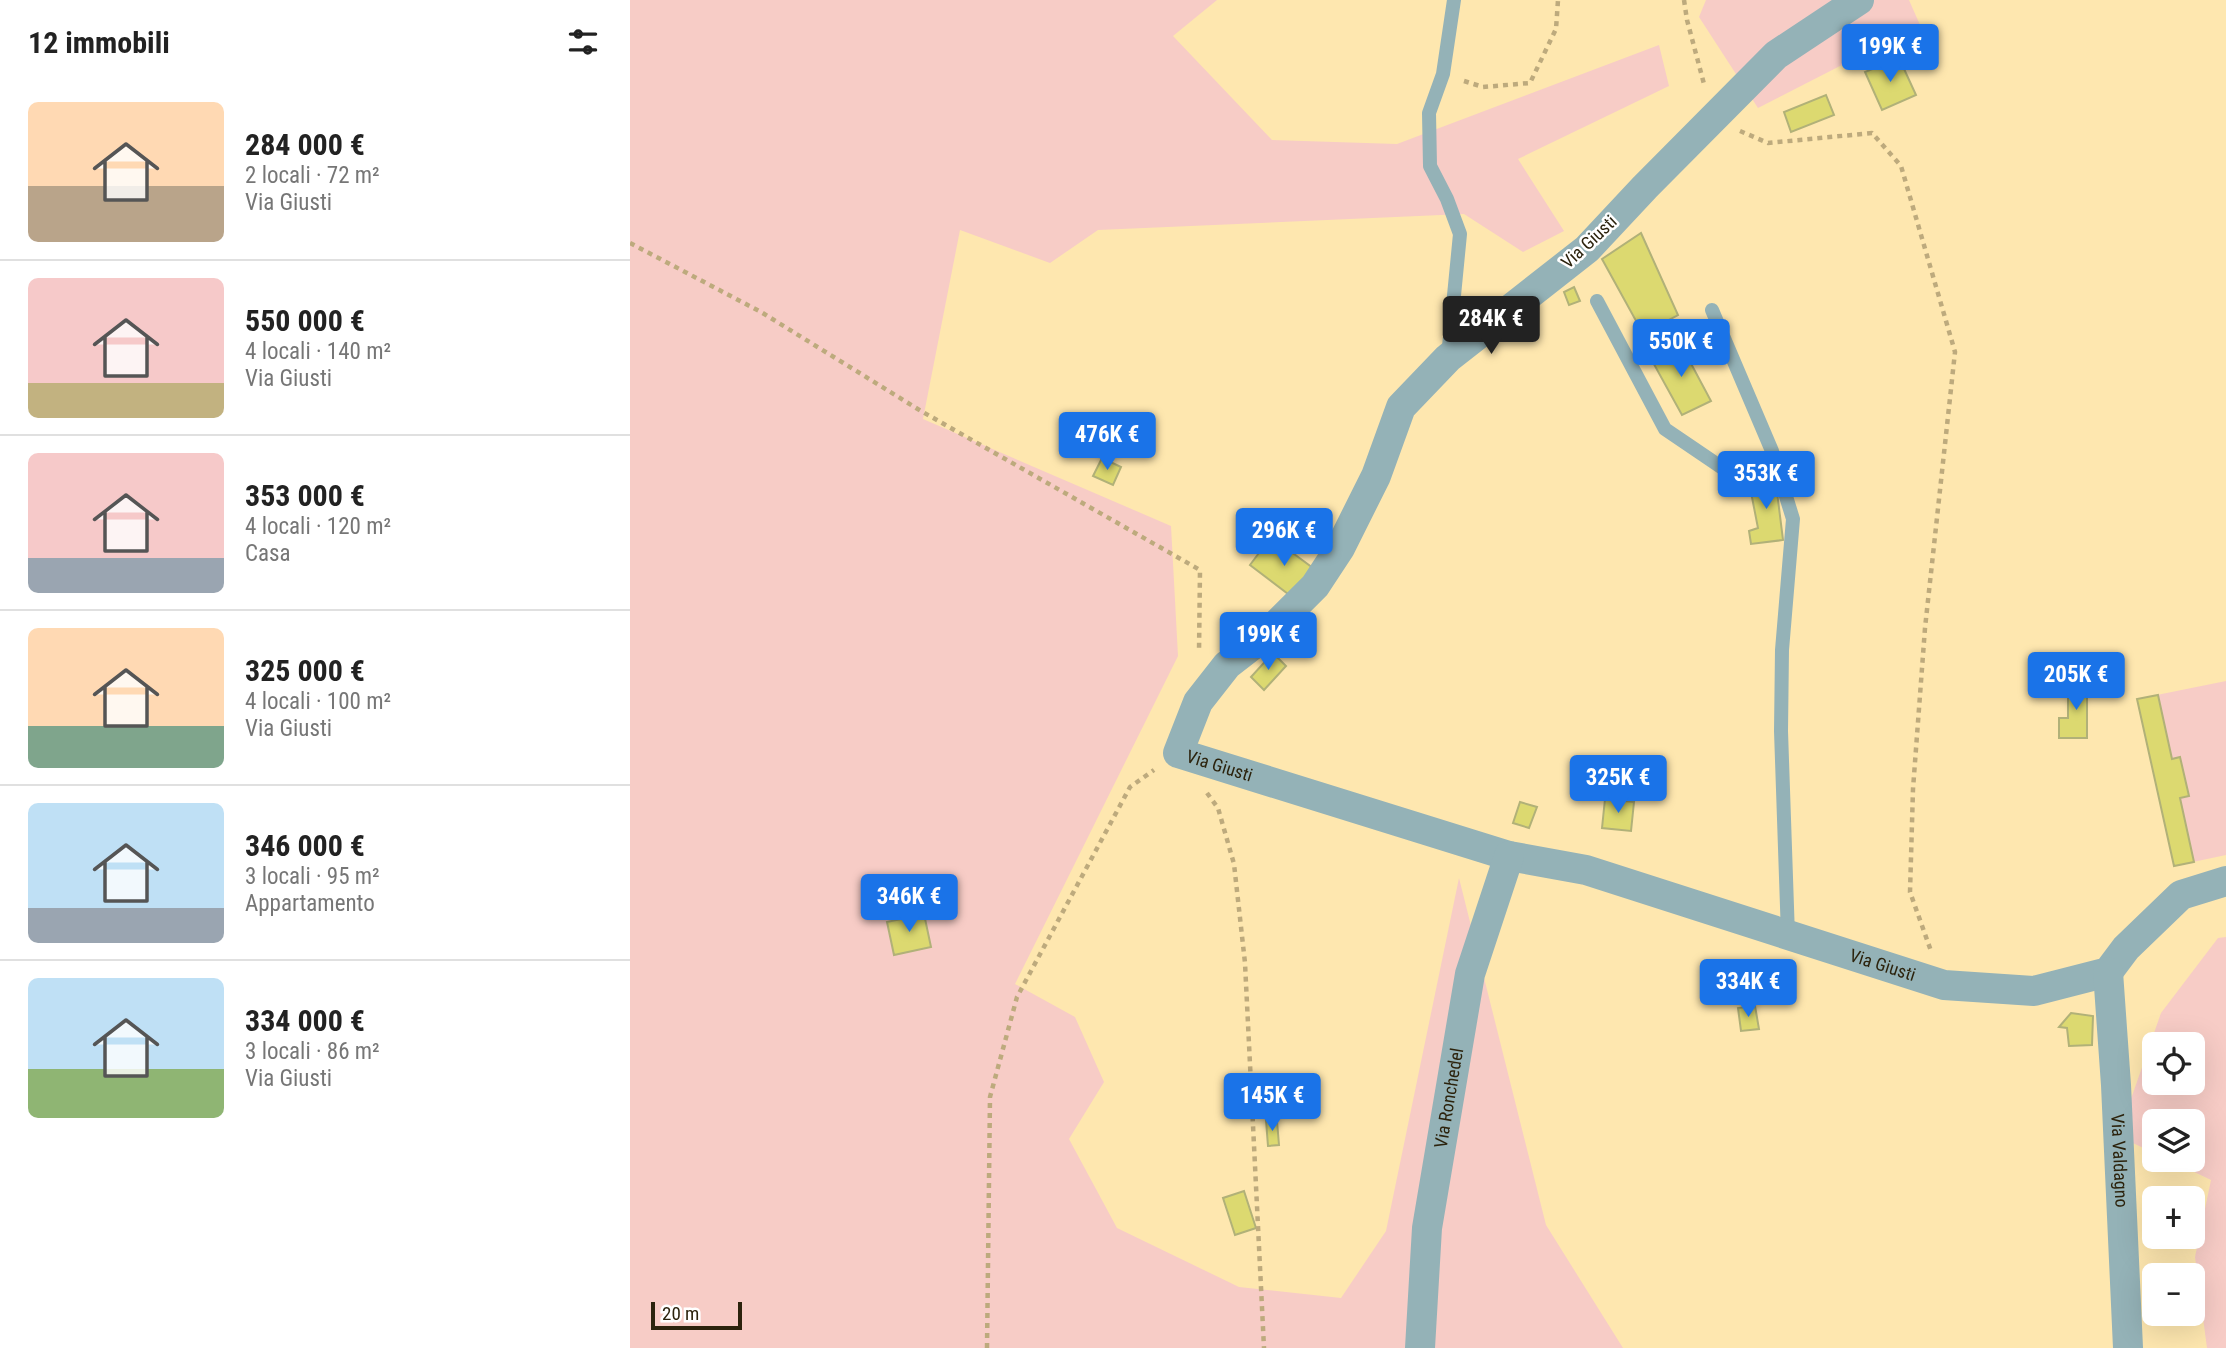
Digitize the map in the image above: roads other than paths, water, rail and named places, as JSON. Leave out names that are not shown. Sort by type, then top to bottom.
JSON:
[{"type":"street","name":"Via Giusti","points":[[1859,0],[1776,55],[1587,249],[1448,358],[1401,407],[1376,476],[1340,548],[1315,586],[1267,634],[1227,665],[1198,702],[1178,753],[1509,856],[1586,870],[1944,985],[2034,990],[2108,972]]},
{"type":"street","name":"Via Ronchedel","points":[[1420,1348],[1427,1228],[1451,1099],[1470,974],[1509,856]]},
{"type":"street","points":[[2108,972],[2126,947],[2181,895],[2226,881]]},
{"type":"street","name":"Via Valdagno","points":[[2108,972],[2128,1348]]},
{"type":"lane","points":[[1448,358],[1460,234],[1447,199],[1430,166],[1429,113],[1443,74],[1454,0]]},
{"type":"lane","points":[[1597,301],[1665,429],[1721,467],[1742,474],[1775,460]]},
{"type":"lane","points":[[1712,310],[1775,460],[1793,519],[1782,664],[1781,731],[1788,936]]}]
